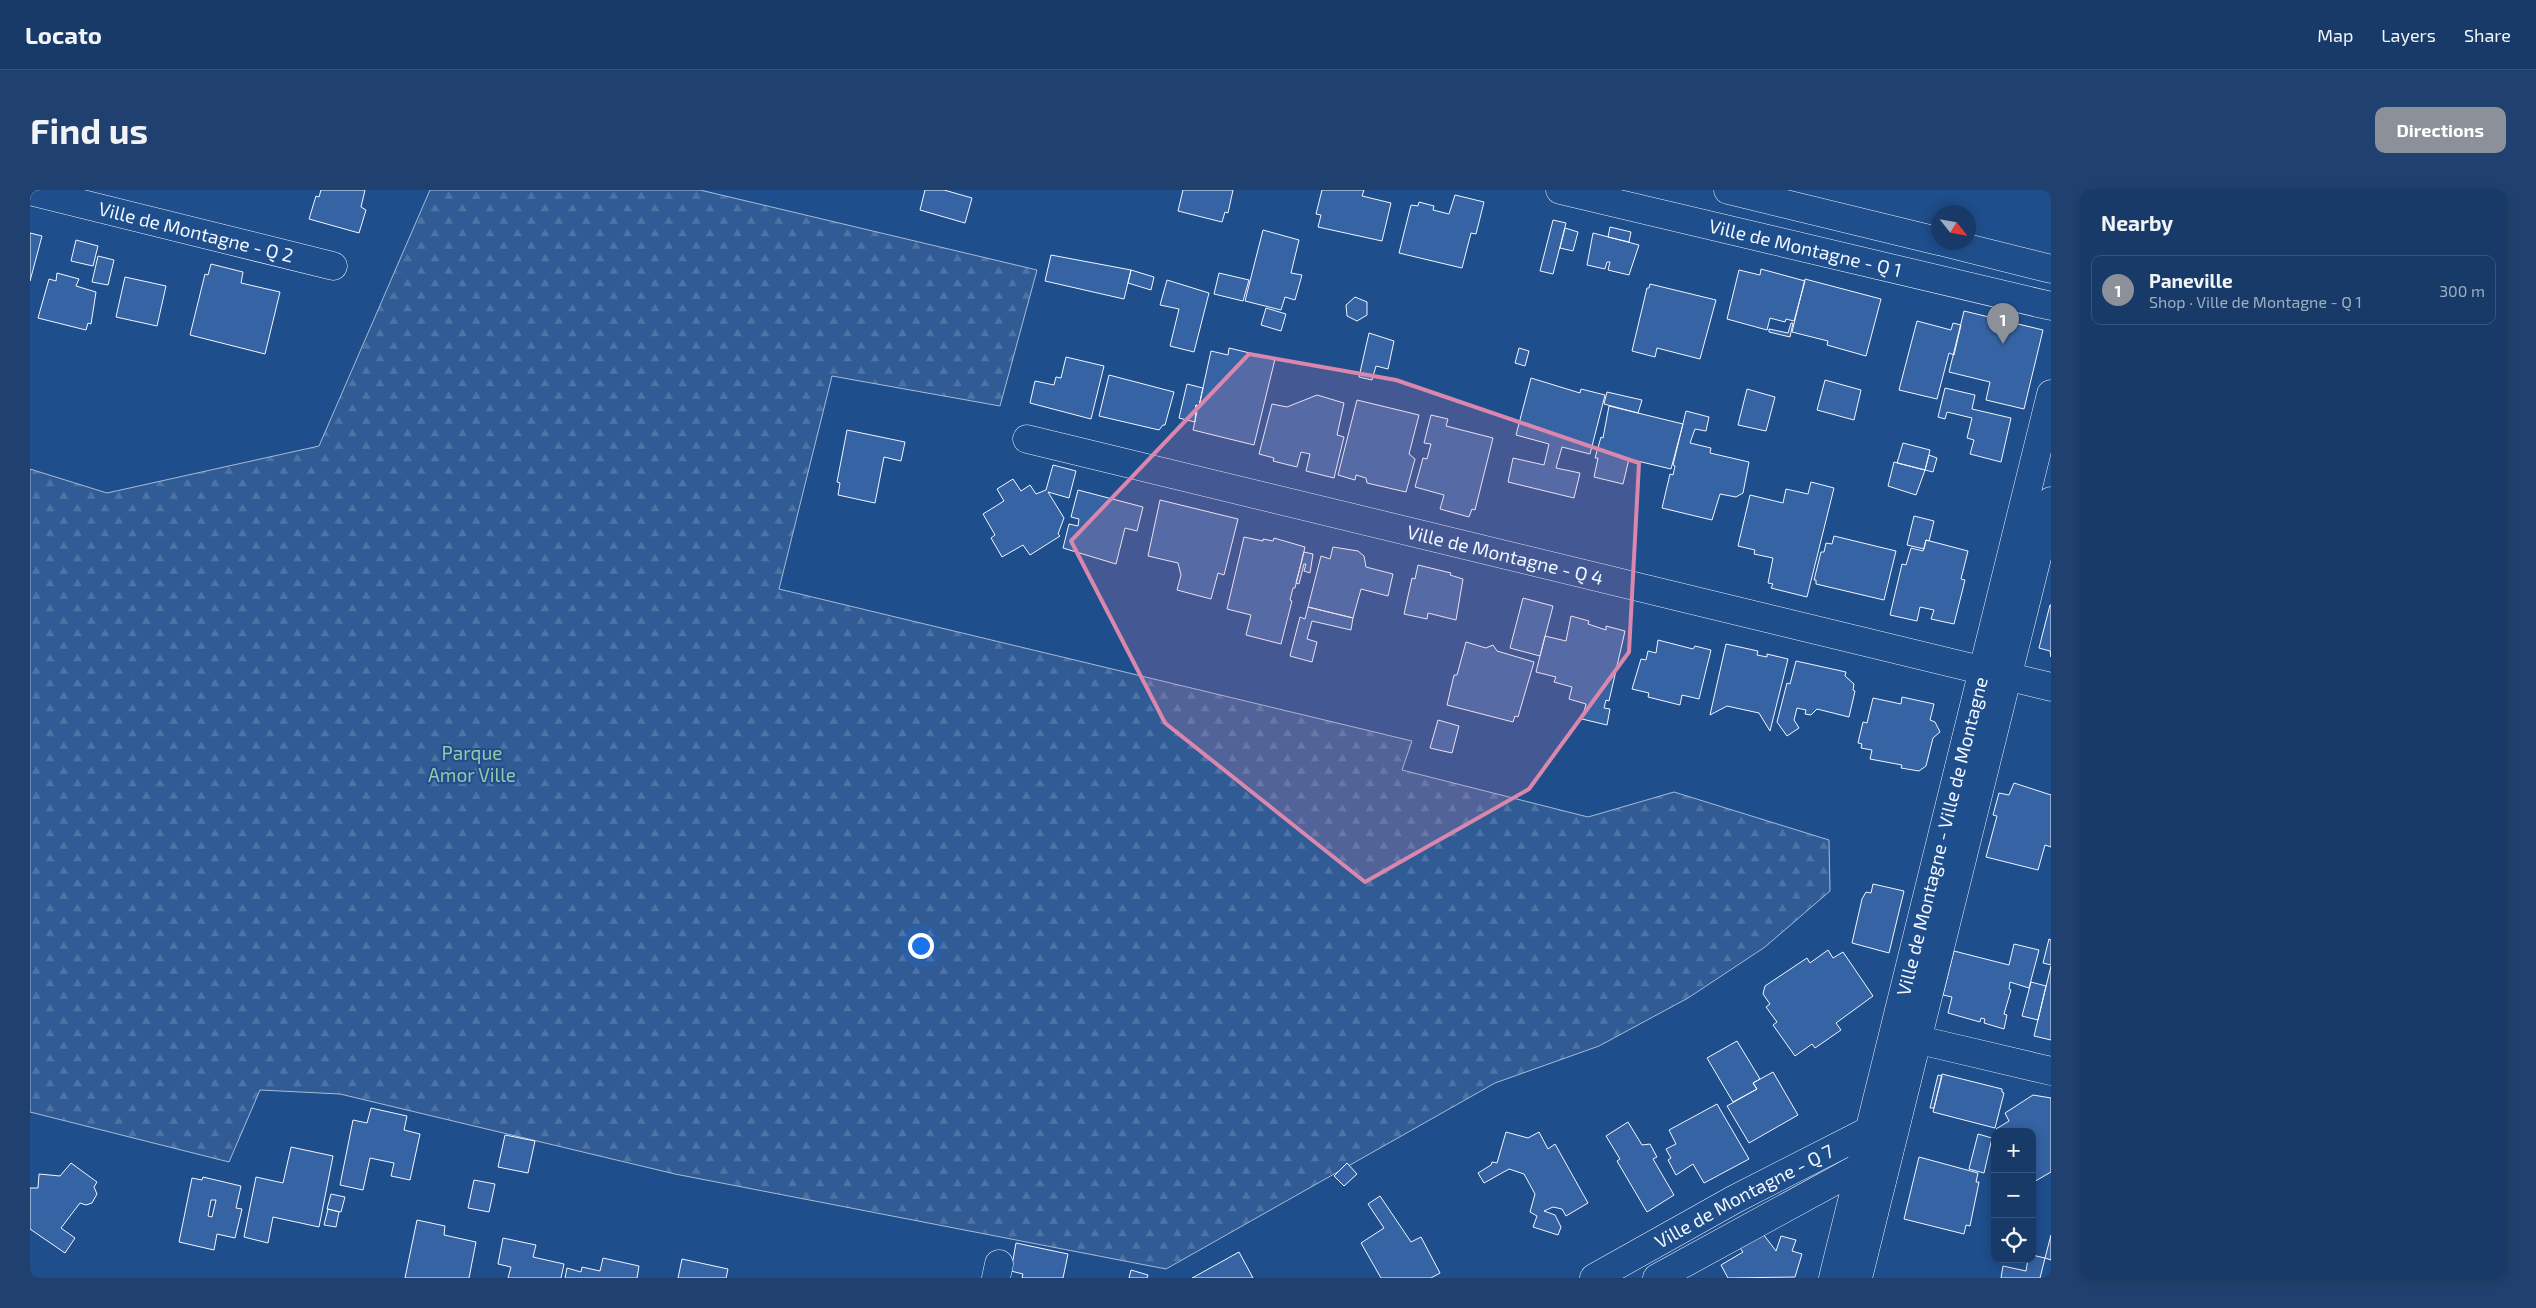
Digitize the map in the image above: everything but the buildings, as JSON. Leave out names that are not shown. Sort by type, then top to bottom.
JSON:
[{"type":"street","name":"Ville de Montagne - Q 1","points":[[1560,190],[1650,201],[2051,306]]},
{"type":"street","name":"Ville de Montagne - Q 1","points":[[1728,190],[1931,239]]},
{"type":"street","name":"Ville de Montagne - Q 2","points":[[30,191],[333,266]]},
{"type":"street","points":[[1975,250],[2051,269]]},
{"type":"street","name":"Ville de Montagne - Ville de Montagne","points":[[1833,1278],[1870,1129],[1905,1037],[1996,674],[2051,394]]},
{"type":"street","name":"Ville de Montagne - Q 4","points":[[1027,439],[2051,687]]},
{"type":"street","name":"Ville de Montagne - Ville de Montagne","points":[[1996,674],[2051,501]]},
{"type":"street","points":[[1905,1037],[2051,1071]]},
{"type":"street","name":"Ville de Montagne - Ville de Montagne","points":[[1858,1278],[1897,1118],[1905,1037]]},
{"type":"street","name":"Ville de Montagne - Q 7","points":[[1594,1278],[1735,1199],[1870,1129],[1897,1118]]},
{"type":"street","name":"Ville de Montagne - Q 7","points":[[1657,1278],[1888,1153]]},
{"type":"highlighted area","points":[[1249,354],[1396,380],[1639,463],[1629,652],[1529,789],[1365,882],[1165,723],[1071,541]]},
{"type":"green space","name":"Parque Amor Ville","points":[[430,190],[700,190],[1037,270],[1000,406],[832,376],[779,589],[1412,741],[1402,770],[1588,817],[1674,792],[1829,840],[1830,891],[1765,947],[1688,998],[1599,1046],[1495,1083],[1166,1269],[675,1174],[340,1094],[260,1090],[229,1162],[30,1112],[30,469],[107,493],[319,446]]},
{"type":"place","name":"Paneville","points":[[2003,344]]}]
